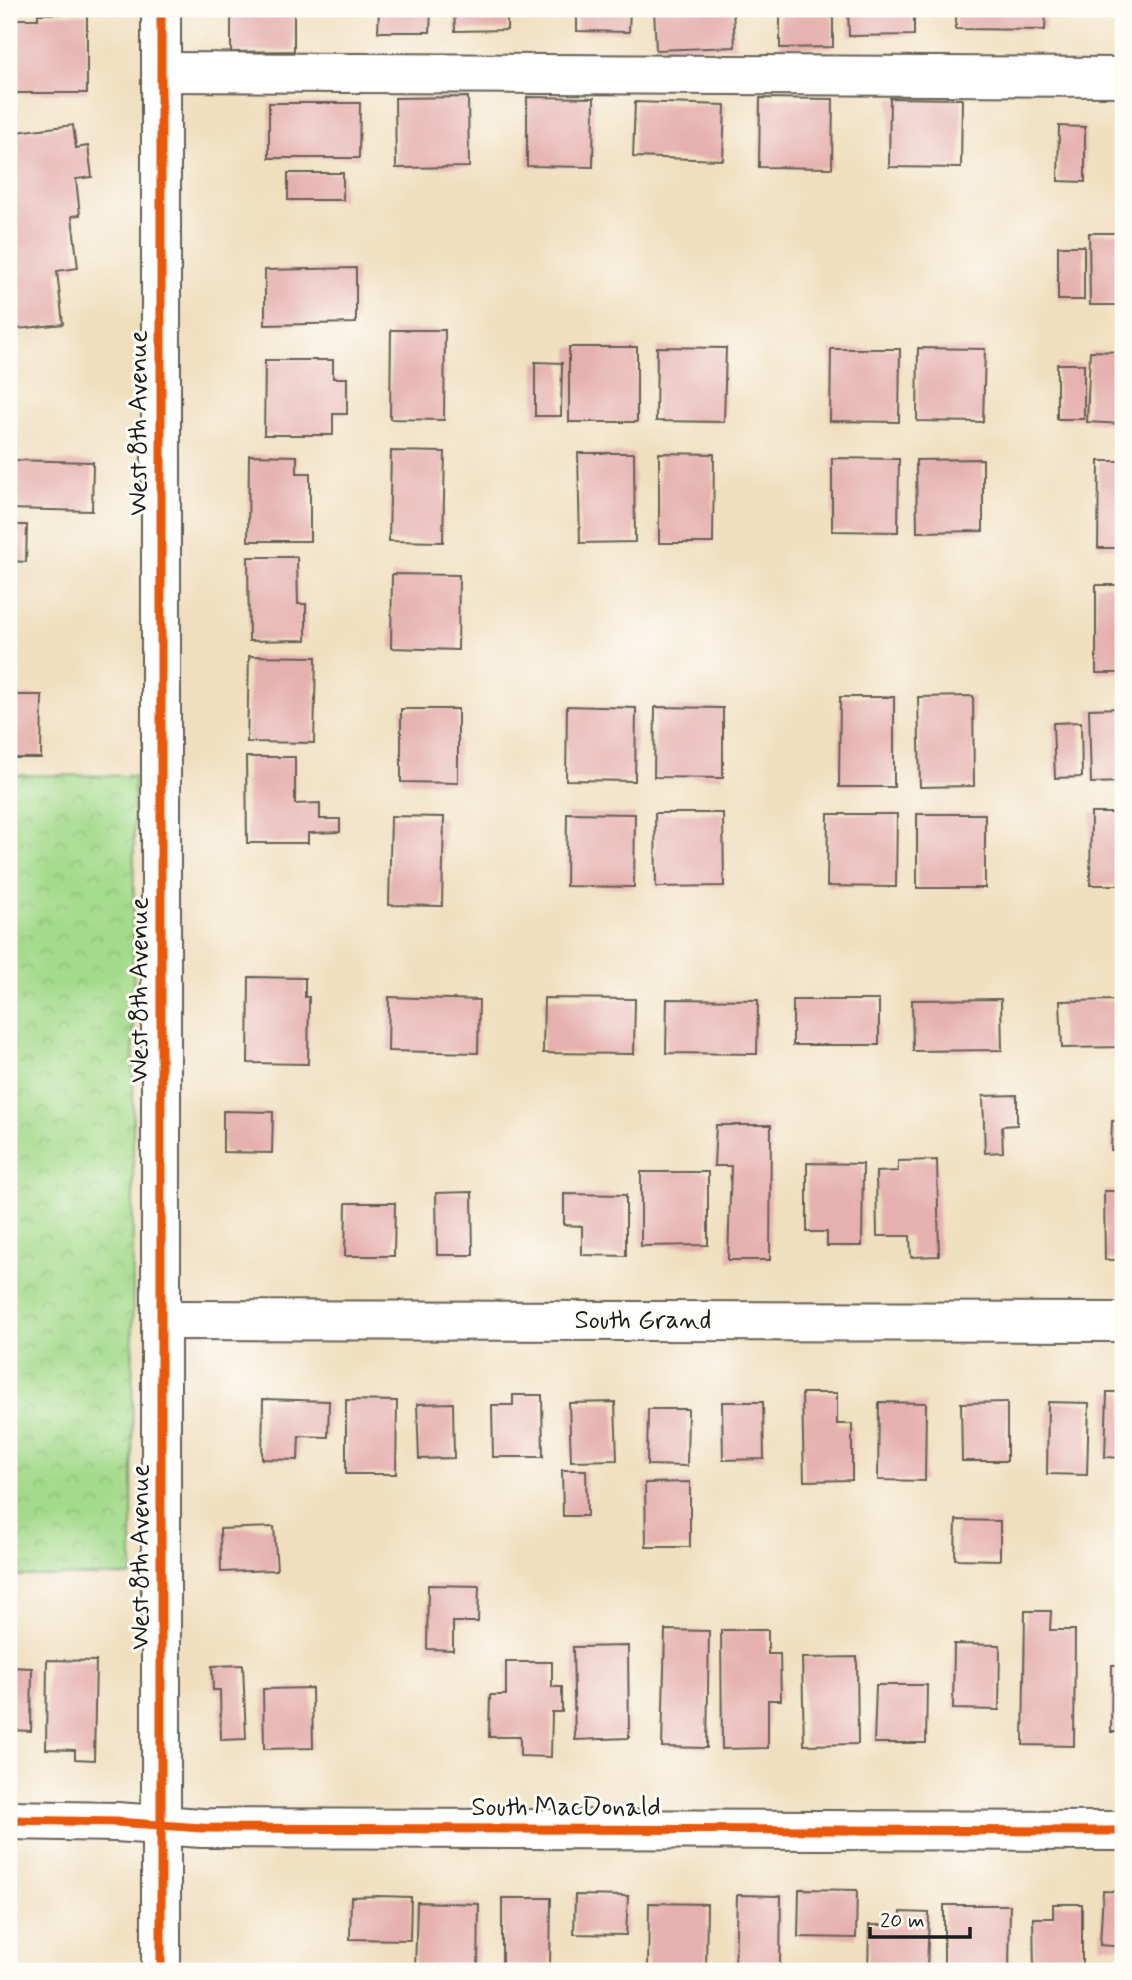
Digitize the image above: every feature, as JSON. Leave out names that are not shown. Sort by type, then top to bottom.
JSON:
[{"type":"street","name":"West 8th Avenue","points":[[161,9],[161,1971]]},
{"type":"street","points":[[161,72],[1123,77]]},
{"type":"street","name":"South Grand","points":[[162,1320],[1123,1322]]},
{"type":"street","name":"South MacDonald","points":[[9,1820],[230,1828],[1123,1831]]},
{"type":"green space","points":[[9,775],[134,776],[132,1576],[9,1576]]},
{"type":"building","points":[[231,9],[294,9],[294,51],[231,52]]},
{"type":"building","points":[[379,9],[431,9],[430,32],[378,32]]},
{"type":"building","points":[[454,9],[507,9],[507,30],[455,31]]},
{"type":"building","points":[[577,9],[630,9],[629,32],[577,31]]},
{"type":"building","points":[[654,9],[733,9],[735,47],[656,50]]},
{"type":"building","points":[[780,9],[833,9],[833,47],[780,48]]},
{"type":"building","points":[[848,9],[914,9],[914,35],[849,36]]},
{"type":"building","points":[[956,9],[1046,9],[1045,30],[956,29]]},
{"type":"building","points":[[38,14],[87,14],[87,93],[9,93],[9,19],[38,19]]},
{"type":"building","points":[[468,97],[469,167],[396,168],[395,98]]},
{"type":"building","points":[[527,97],[594,98],[593,167],[527,166]]},
{"type":"building","points":[[760,98],[833,99],[832,168],[759,167]]},
{"type":"building","points":[[890,98],[962,99],[961,168],[889,167]]},
{"type":"building","points":[[635,102],[725,105],[723,160],[633,157]]},
{"type":"building","points":[[269,103],[360,103],[359,158],[269,158]]},
{"type":"building","points":[[73,125],[76,148],[88,146],[92,177],[76,179],[80,215],[72,216],[78,268],[57,271],[63,324],[9,330],[9,133]]},
{"type":"building","points":[[1059,126],[1085,127],[1085,182],[1058,181]]},
{"type":"building","points":[[288,173],[343,173],[343,200],[288,200]]},
{"type":"building","points":[[1089,233],[1123,233],[1123,305],[1090,305]]},
{"type":"building","points":[[1058,246],[1084,246],[1084,300],[1058,300]]},
{"type":"building","points":[[356,268],[356,323],[265,325],[265,270]]},
{"type":"building","points":[[391,330],[445,330],[444,420],[390,419]]},
{"type":"building","points":[[569,347],[637,347],[637,422],[569,422]]},
{"type":"building","points":[[657,347],[726,348],[724,422],[656,421]]},
{"type":"building","points":[[918,348],[985,349],[983,422],[917,421]]},
{"type":"building","points":[[831,349],[900,349],[899,422],[830,421]]},
{"type":"building","points":[[1090,351],[1123,352],[1123,424],[1087,422]]},
{"type":"building","points":[[265,360],[333,360],[333,378],[347,378],[347,414],[333,414],[333,435],[264,435]]},
{"type":"building","points":[[535,362],[562,363],[561,416],[535,416]]},
{"type":"building","points":[[1057,364],[1084,364],[1084,419],[1057,419]]},
{"type":"building","points":[[391,451],[445,452],[443,542],[389,541]]},
{"type":"building","points":[[578,453],[634,453],[635,542],[580,543]]},
{"type":"building","points":[[659,453],[714,454],[713,543],[659,543]]},
{"type":"building","points":[[249,455],[297,456],[297,473],[310,473],[310,541],[248,541]]},
{"type":"building","points":[[832,458],[899,459],[898,532],[832,531]]},
{"type":"building","points":[[983,459],[983,531],[917,532],[916,460]]},
{"type":"building","points":[[9,460],[93,462],[92,511],[9,509]]},
{"type":"building","points":[[1099,461],[1123,461],[1123,548],[1098,548]]},
{"type":"building","points":[[9,525],[27,525],[26,562],[9,561]]},
{"type":"building","points":[[248,557],[297,557],[298,604],[306,604],[306,640],[249,641]]},
{"type":"building","points":[[392,574],[459,575],[458,650],[391,648]]},
{"type":"building","points":[[1096,585],[1123,585],[1123,673],[1096,673]]},
{"type":"building","points":[[249,656],[316,657],[314,743],[247,742]]},
{"type":"building","points":[[9,695],[42,695],[41,758],[9,758]]},
{"type":"building","points":[[973,696],[974,786],[920,787],[918,697]]},
{"type":"building","points":[[840,697],[894,697],[894,787],[839,787]]},
{"type":"building","points":[[567,706],[636,708],[635,781],[566,780]]},
{"type":"building","points":[[655,707],[723,708],[723,778],[654,777]]},
{"type":"building","points":[[1123,708],[1123,782],[1091,783],[1089,709]]},
{"type":"building","points":[[401,709],[458,709],[458,783],[401,782]]},
{"type":"building","points":[[1081,722],[1082,777],[1055,778],[1053,723]]},
{"type":"building","points":[[246,757],[295,757],[295,804],[320,803],[320,819],[340,819],[340,832],[308,833],[308,843],[247,843]]},
{"type":"building","points":[[567,813],[635,814],[634,887],[566,886]]},
{"type":"building","points":[[655,813],[723,813],[724,886],[656,887]]},
{"type":"building","points":[[1091,813],[1123,813],[1123,885],[1090,885]]},
{"type":"building","points":[[828,814],[897,814],[896,887],[827,886]]},
{"type":"building","points":[[917,814],[985,814],[985,888],[917,888]]},
{"type":"building","points":[[391,816],[444,817],[442,906],[389,905]]},
{"type":"building","points":[[249,977],[305,978],[305,997],[309,997],[308,1064],[248,1063]]},
{"type":"building","points":[[389,997],[479,1000],[478,1053],[388,1051]]},
{"type":"building","points":[[544,998],[635,999],[634,1054],[543,1053]]},
{"type":"building","points":[[667,999],[758,1000],[757,1054],[666,1053]]},
{"type":"building","points":[[1001,999],[1002,1050],[913,1051],[912,1000]]},
{"type":"building","points":[[793,1000],[879,1000],[879,1045],[793,1045]]},
{"type":"building","points":[[1123,1000],[1123,1047],[1062,1048],[1060,1001]]},
{"type":"building","points":[[1017,1095],[1017,1125],[1002,1126],[1003,1152],[985,1153],[983,1096]]},
{"type":"building","points":[[223,1111],[273,1112],[272,1153],[223,1152]]},
{"type":"building","points":[[1112,1121],[1123,1121],[1123,1150],[1111,1150]]},
{"type":"building","points":[[716,1125],[771,1125],[770,1260],[728,1260],[731,1166],[714,1166]]},
{"type":"building","points":[[937,1160],[939,1256],[911,1257],[910,1236],[877,1236],[876,1172],[898,1171],[898,1161]]},
{"type":"building","points":[[807,1163],[863,1164],[862,1246],[827,1246],[827,1232],[807,1232]]},
{"type":"building","points":[[641,1172],[708,1172],[708,1245],[641,1246]]},
{"type":"building","points":[[1104,1191],[1123,1191],[1123,1260],[1105,1260]]},
{"type":"building","points":[[472,1192],[473,1255],[437,1255],[436,1193]]},
{"type":"building","points":[[564,1194],[626,1195],[626,1256],[582,1255],[582,1226],[564,1225]]},
{"type":"building","points":[[346,1203],[395,1203],[394,1256],[345,1256]]},
{"type":"building","points":[[1107,1392],[1123,1392],[1123,1458],[1105,1457]]},
{"type":"building","points":[[802,1393],[837,1393],[837,1424],[852,1424],[852,1480],[804,1481]]},
{"type":"building","points":[[513,1395],[542,1395],[543,1457],[493,1457],[492,1405],[513,1405]]},
{"type":"building","points":[[263,1399],[329,1401],[328,1437],[299,1436],[298,1460],[262,1459]]},
{"type":"building","points":[[346,1400],[397,1401],[396,1474],[346,1474]]},
{"type":"building","points":[[615,1402],[617,1460],[571,1461],[569,1403]]},
{"type":"building","points":[[722,1402],[763,1402],[764,1459],[723,1460]]},
{"type":"building","points":[[879,1402],[926,1403],[925,1481],[878,1480]]},
{"type":"building","points":[[1007,1402],[1007,1461],[962,1461],[961,1403]]},
{"type":"building","points":[[1048,1402],[1089,1403],[1087,1475],[1047,1474]]},
{"type":"building","points":[[453,1403],[454,1458],[419,1459],[417,1404]]},
{"type":"building","points":[[648,1409],[688,1409],[687,1466],[647,1465]]},
{"type":"building","points":[[562,1470],[586,1470],[587,1516],[563,1516]]},
{"type":"building","points":[[690,1482],[690,1547],[646,1547],[645,1483]]},
{"type":"building","points":[[956,1520],[1000,1521],[1000,1560],[955,1559]]},
{"type":"building","points":[[274,1527],[277,1570],[221,1572],[220,1529]]},
{"type":"building","points":[[428,1585],[479,1586],[478,1622],[453,1622],[453,1650],[427,1649]]},
{"type":"building","points":[[1025,1611],[1051,1611],[1050,1630],[1075,1630],[1074,1746],[1023,1745]]},
{"type":"building","points":[[665,1630],[709,1631],[707,1748],[662,1747]]},
{"type":"building","points":[[721,1630],[768,1630],[768,1654],[780,1654],[781,1700],[768,1700],[768,1748],[722,1749]]},
{"type":"building","points":[[954,1644],[1000,1645],[999,1710],[953,1709]]},
{"type":"building","points":[[628,1646],[629,1738],[575,1740],[573,1647]]},
{"type":"building","points":[[857,1657],[858,1744],[804,1745],[802,1658]]},
{"type":"building","points":[[47,1660],[96,1661],[94,1760],[75,1759],[75,1750],[46,1749]]},
{"type":"building","points":[[506,1662],[552,1662],[552,1687],[562,1687],[562,1712],[552,1712],[551,1757],[520,1756],[520,1737],[489,1737],[490,1695],[506,1695]]},
{"type":"building","points":[[243,1665],[246,1739],[221,1740],[220,1690],[213,1690],[212,1666]]},
{"type":"building","points":[[1112,1665],[1123,1665],[1123,1732],[1111,1732]]},
{"type":"building","points":[[9,1667],[32,1668],[31,1731],[9,1730]]},
{"type":"building","points":[[876,1685],[927,1685],[926,1743],[874,1743]]},
{"type":"building","points":[[312,1688],[313,1748],[264,1749],[263,1689]]},
{"type":"building","points":[[799,1889],[857,1890],[856,1938],[798,1937]]},
{"type":"building","points":[[1103,1891],[1123,1892],[1123,1947],[1100,1945]]},
{"type":"building","points":[[575,1895],[628,1896],[626,1935],[574,1934]]},
{"type":"building","points":[[737,1895],[781,1896],[780,1966],[735,1965]]},
{"type":"building","points":[[351,1897],[411,1897],[410,1940],[350,1939]]},
{"type":"building","points":[[502,1898],[551,1898],[550,1966],[502,1965]]},
{"type":"building","points":[[417,1902],[479,1904],[478,1971],[415,1971]]},
{"type":"building","points":[[649,1903],[707,1904],[706,1971],[648,1971]]},
{"type":"building","points":[[1053,1904],[1082,1904],[1082,1971],[1034,1971],[1033,1918],[1053,1918]]},
{"type":"building","points":[[944,1905],[1010,1905],[1009,1971],[944,1971]]},
{"type":"building","points":[[901,1912],[929,1913],[927,1971],[868,1971],[869,1925],[901,1925]]},
{"type":"cycle path","points":[[161,9],[161,1971]]},
{"type":"cycle path","points":[[9,1820],[116,1822],[202,1828],[1123,1831]]}]
